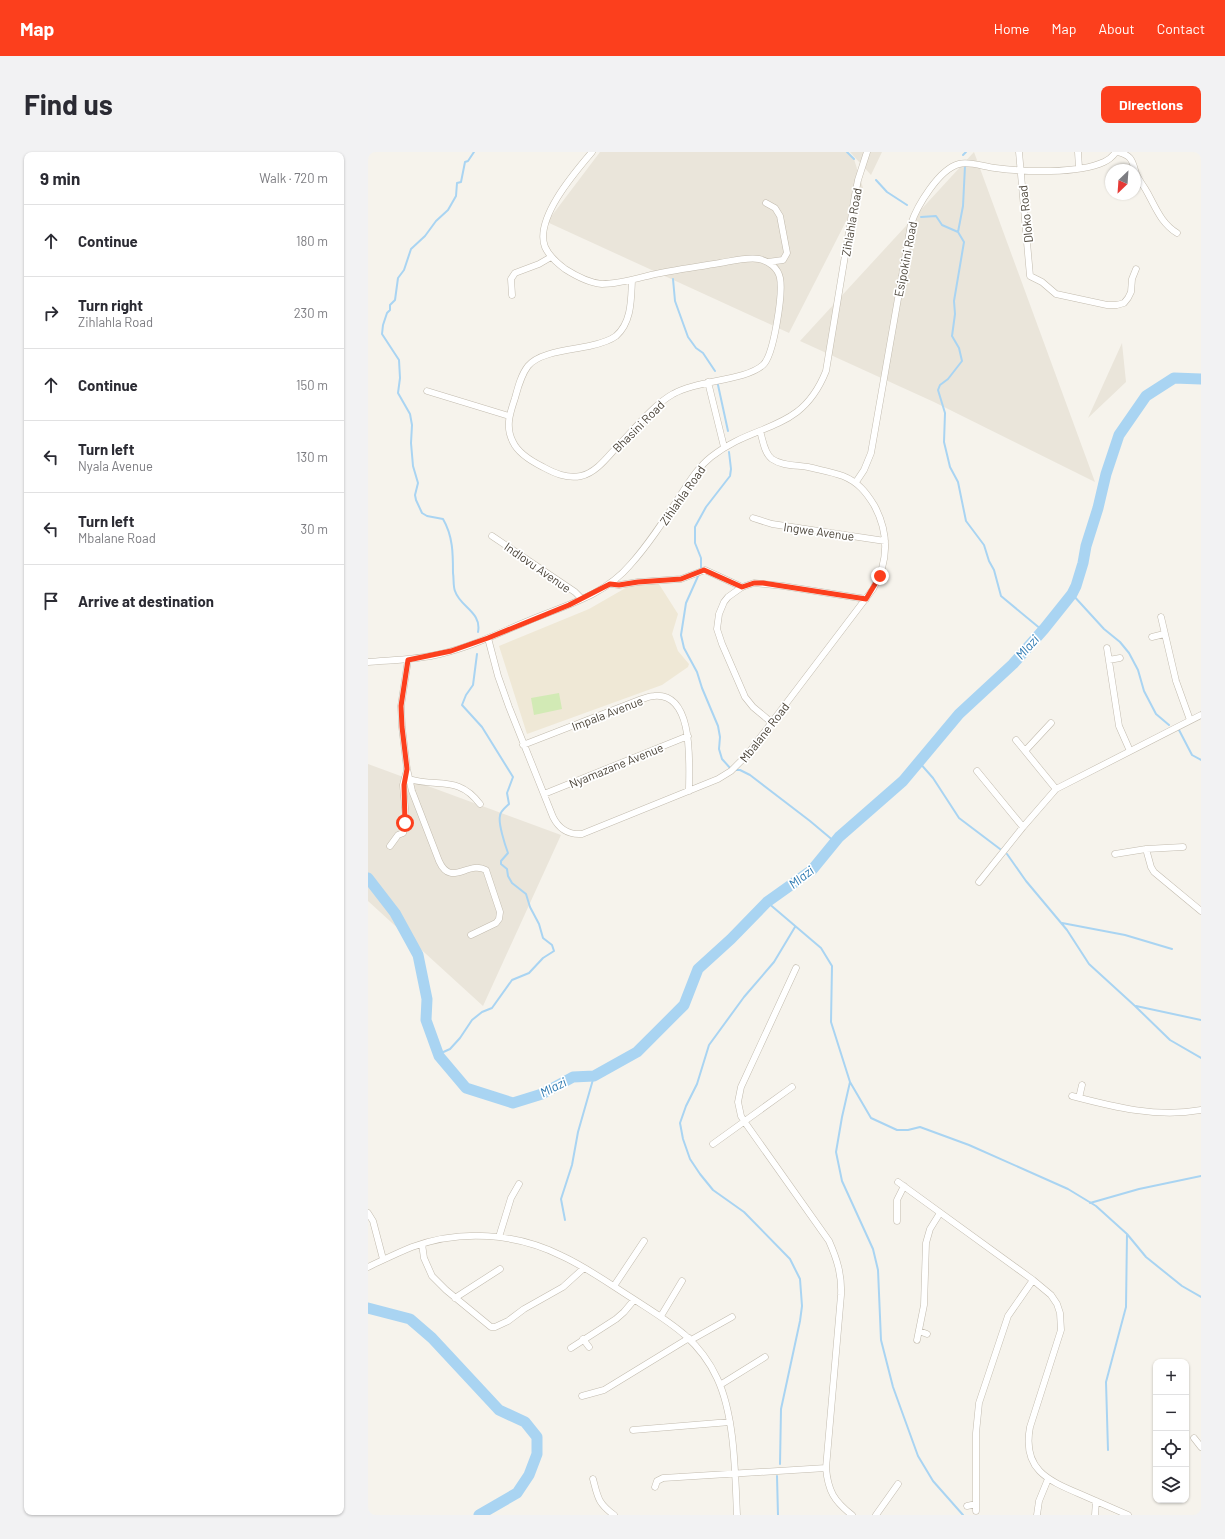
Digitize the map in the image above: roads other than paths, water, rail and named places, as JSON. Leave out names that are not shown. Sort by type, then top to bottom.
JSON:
[{"type":"street","points":[[592,152],[564,187],[550,211],[544,237],[545,247],[551,257],[568,271],[590,282],[607,283],[632,280],[651,275],[752,259],[768,262],[783,260],[787,253],[780,216],[775,208],[766,203]]},
{"type":"street","name":"Zihlahla Road","points":[[368,662],[408,660],[445,653],[488,638],[582,599],[610,584],[631,564],[660,526],[700,467],[724,447],[745,436],[789,418],[798,412],[812,397],[826,371],[855,195],[867,152]]},
{"type":"street","name":"Dloko Road","points":[[1019,152],[1030,276],[1042,282],[1056,294],[1107,305],[1117,305],[1127,300],[1136,269]]},
{"type":"street","points":[[1078,152],[1079,168]]},
{"type":"street","points":[[1117,152],[1127,154],[1131,158],[1133,164]]},
{"type":"street","name":"Esipokini Road","points":[[856,482],[864,470],[871,453],[911,224],[917,209],[941,176],[949,168],[958,164],[972,164],[1020,172],[1079,168],[1105,162],[1117,152]]},
{"type":"street","points":[[1141,183],[1159,216],[1168,227],[1177,233]]},
{"type":"street","points":[[512,295],[511,278],[514,273],[539,264],[551,257]]},
{"type":"street","name":"Bhasini Road","points":[[632,280],[629,314],[623,328],[614,338],[600,344],[540,357],[532,362],[524,371],[509,416],[508,426],[512,441],[523,454],[540,466],[557,474],[566,476],[580,476],[590,472],[667,398],[678,391],[708,382],[752,372],[766,362],[772,345],[781,292],[779,274],[776,268],[768,262]]},
{"type":"street","points":[[708,382],[724,447]]},
{"type":"street","points":[[427,392],[509,416]]},
{"type":"street","name":"Mbalane Road","points":[[488,638],[503,690],[523,745],[556,824],[566,831],[582,834],[718,779],[732,770],[747,755],[866,599],[880,576],[885,557],[886,540],[884,526],[877,510],[866,492],[856,482],[830,472],[777,461],[768,454],[760,431]]},
{"type":"street","name":"Ingwe Avenue","points":[[753,518],[763,522],[886,540]]},
{"type":"street","name":"Indlovu Avenue","points":[[492,536],[582,599]]},
{"type":"street","points":[[610,584],[619,585],[681,579],[704,570],[742,587]]},
{"type":"street","points":[[771,722],[753,707],[745,697],[719,636],[718,624],[721,608],[728,597],[742,587],[754,583],[763,583],[866,599]]},
{"type":"street","points":[[1161,617],[1178,689],[1190,720]]},
{"type":"street","points":[[1152,637],[1164,634]]},
{"type":"street","points":[[1107,648],[1119,726],[1130,751]]},
{"type":"street","points":[[1109,660],[1120,658]]},
{"type":"street","points":[[408,660],[401,706],[402,727],[407,769],[415,799],[443,869],[454,874],[479,867],[486,870],[499,906],[499,919],[492,925],[471,935]]},
{"type":"street","name":"Impala Avenue","points":[[523,745],[639,700],[654,696],[663,697],[674,704],[684,720],[688,736],[689,791]]},
{"type":"street","points":[[979,882],[1056,789],[1201,715]]},
{"type":"street","points":[[1025,751],[1051,723]]},
{"type":"street","name":"Nyamazane Avenue","points":[[544,794],[688,736]]},
{"type":"street","points":[[1016,740],[1056,789]]},
{"type":"street","points":[[390,846],[398,835],[403,833],[405,823],[404,785],[407,769]]},
{"type":"street","points":[[977,771],[1023,827]]},
{"type":"street","points":[[409,779],[457,785],[469,792],[480,804]]},
{"type":"street","points":[[1115,854],[1146,849],[1183,847]]},
{"type":"street","points":[[1146,849],[1154,872],[1201,911]]},
{"type":"street","points":[[796,968],[741,1087],[738,1102],[744,1121],[829,1241],[836,1257],[841,1276],[840,1311],[826,1468],[828,1485],[834,1498],[852,1515]]},
{"type":"street","points":[[1079,1098],[1082,1085]]},
{"type":"street","points":[[713,1144],[792,1087]]},
{"type":"street","points":[[1072,1096],[1139,1112],[1186,1113],[1201,1110]]},
{"type":"street","points":[[499,1237],[511,1198],[519,1184]]},
{"type":"street","points":[[897,1221],[897,1200],[901,1184],[1033,1280],[1054,1299],[1060,1313],[1061,1324],[1058,1340],[1029,1432],[1030,1454],[1037,1469],[1048,1480],[1128,1515]]},
{"type":"street","points":[[368,1213],[373,1221],[383,1260]]},
{"type":"street","points":[[917,1340],[925,1295],[927,1238],[930,1229],[940,1213]]},
{"type":"street","points":[[368,1267],[422,1244],[437,1240],[461,1236],[499,1237],[537,1245],[564,1257],[614,1286],[661,1316],[690,1339],[707,1360],[720,1385],[730,1422],[737,1515]]},
{"type":"street","points":[[614,1286],[644,1241]]},
{"type":"street","points":[[422,1244],[426,1264],[432,1276],[455,1298],[493,1328],[508,1321],[524,1309],[563,1287],[584,1268]]},
{"type":"street","points":[[455,1298],[500,1269]]},
{"type":"street","points":[[976,1511],[976,1433],[979,1403],[1008,1316],[1033,1280]]},
{"type":"street","points":[[661,1316],[682,1281]]},
{"type":"street","points":[[571,1348],[616,1319],[634,1300]]},
{"type":"street","points":[[582,1396],[604,1390],[690,1339],[732,1317]]},
{"type":"street","points":[[919,1331],[927,1334]]},
{"type":"street","points":[[583,1339],[589,1347]]},
{"type":"street","points":[[720,1385],[765,1357]]},
{"type":"street","points":[[633,1430],[730,1422]]},
{"type":"street","points":[[1194,1438],[1201,1447]]},
{"type":"street","points":[[655,1487],[657,1481],[663,1478],[826,1468]]},
{"type":"street","points":[[593,1479],[599,1501],[602,1506],[614,1515]]},
{"type":"street","points":[[1037,1515],[1039,1501],[1048,1480]]},
{"type":"street","points":[[876,1515],[898,1484]]},
{"type":"street","points":[[1096,1501],[1096,1515]]},
{"type":"street","points":[[967,1506],[976,1504]]},
{"type":"waterway","points":[[474,152],[468,161],[465,162],[461,182],[457,183],[456,196],[448,210],[436,221],[425,236],[411,249],[404,270],[398,278],[395,300],[390,305],[390,310],[387,313],[383,325],[382,334],[399,360],[400,378],[398,393],[410,414],[412,425],[411,443],[413,466],[418,483],[415,495],[416,500],[422,513],[427,516],[443,519],[446,525],[452,545],[454,589],[461,601],[477,619],[478,632]]},
{"type":"waterway","points":[[847,152],[854,159]]},
{"type":"waterway","points":[[963,155],[966,152]]},
{"type":"waterway","points":[[958,232],[963,206],[965,166]]},
{"type":"waterway","points":[[876,180],[887,192],[907,205]]},
{"type":"waterway","points":[[921,217],[936,216],[942,225],[958,232],[964,242],[954,301],[955,314],[952,336],[959,348],[962,361],[948,379],[940,385],[938,390],[945,413],[944,442],[950,467],[958,482],[966,521],[984,545],[989,561],[994,570],[1001,596],[1042,630]]},
{"type":"waterway","points":[[673,279],[675,301],[688,337],[696,348],[703,353],[715,371]]},
{"type":"waterway","name":"Mlazi","points":[[368,878],[395,913],[418,955],[427,999],[426,1020],[439,1056],[466,1088],[513,1103],[542,1094],[573,1077],[594,1076],[637,1052],[684,1005],[698,969],[731,939],[767,902],[812,870],[839,837],[903,781],[959,714],[1013,664],[1044,629],[1072,594],[1076,586],[1106,474],[1119,435],[1146,396],[1174,378],[1201,379]]},
{"type":"waterway","points":[[718,385],[728,431]]},
{"type":"waterway","points":[[701,570],[701,558],[695,543],[695,527],[706,507],[730,476],[731,469],[729,452]]},
{"type":"waterway","points":[[699,574],[686,603],[681,635],[684,648],[697,672],[718,726],[720,737],[719,749],[722,759],[731,769]]},
{"type":"waterway","points":[[1072,594],[1104,629],[1120,642],[1129,653],[1138,670],[1144,691],[1156,714],[1169,725]]},
{"type":"waterway","points":[[439,1054],[450,1049],[460,1038],[472,1020],[482,1012],[492,1008],[512,980],[529,973],[543,958],[554,951],[552,945],[543,938],[539,924],[530,907],[526,894],[512,883],[508,876],[507,869],[501,864],[501,861],[508,853],[501,829],[500,814],[509,804],[507,793],[513,777],[482,727],[462,705],[466,695],[473,685],[477,654]]},
{"type":"waterway","points":[[1179,730],[1192,755],[1201,760]]},
{"type":"waterway","points":[[919,762],[933,778],[959,818],[1000,849]]},
{"type":"waterway","points":[[735,770],[740,770],[750,775],[835,842]]},
{"type":"waterway","points":[[1007,854],[1026,881],[1067,930],[1089,964],[1170,1040],[1201,1058]]},
{"type":"waterway","points":[[767,902],[821,948],[832,966],[831,1022],[850,1082],[871,1118],[897,1130],[908,1130],[920,1127],[969,1145],[1068,1189],[1096,1206],[1127,1234],[1146,1257],[1182,1286],[1201,1297]]},
{"type":"waterway","points":[[1062,923],[1125,935],[1172,949]]},
{"type":"waterway","points":[[780,1464],[781,1409],[800,1321],[802,1306],[800,1279],[790,1259],[744,1212],[713,1190],[700,1174],[690,1159],[683,1139],[680,1123],[686,1106],[697,1084],[709,1045],[744,997],[774,962],[795,927]]},
{"type":"waterway","points":[[1136,1006],[1201,1020]]},
{"type":"waterway","points":[[565,1220],[561,1199],[572,1165],[578,1132],[594,1076]]},
{"type":"waterway","points":[[850,1082],[836,1152],[842,1181],[873,1249],[878,1270],[881,1340],[893,1387],[918,1456],[933,1481],[963,1515]]},
{"type":"waterway","points":[[1090,1203],[1139,1189],[1201,1176]]},
{"type":"waterway","points":[[1108,1450],[1106,1382],[1126,1307],[1127,1234]]},
{"type":"waterway","points":[[368,1308],[410,1319],[432,1338],[499,1410],[525,1422],[537,1437],[537,1454],[529,1475],[517,1493],[479,1515]]},
{"type":"waterway","points":[[777,1476],[778,1515]]}]
